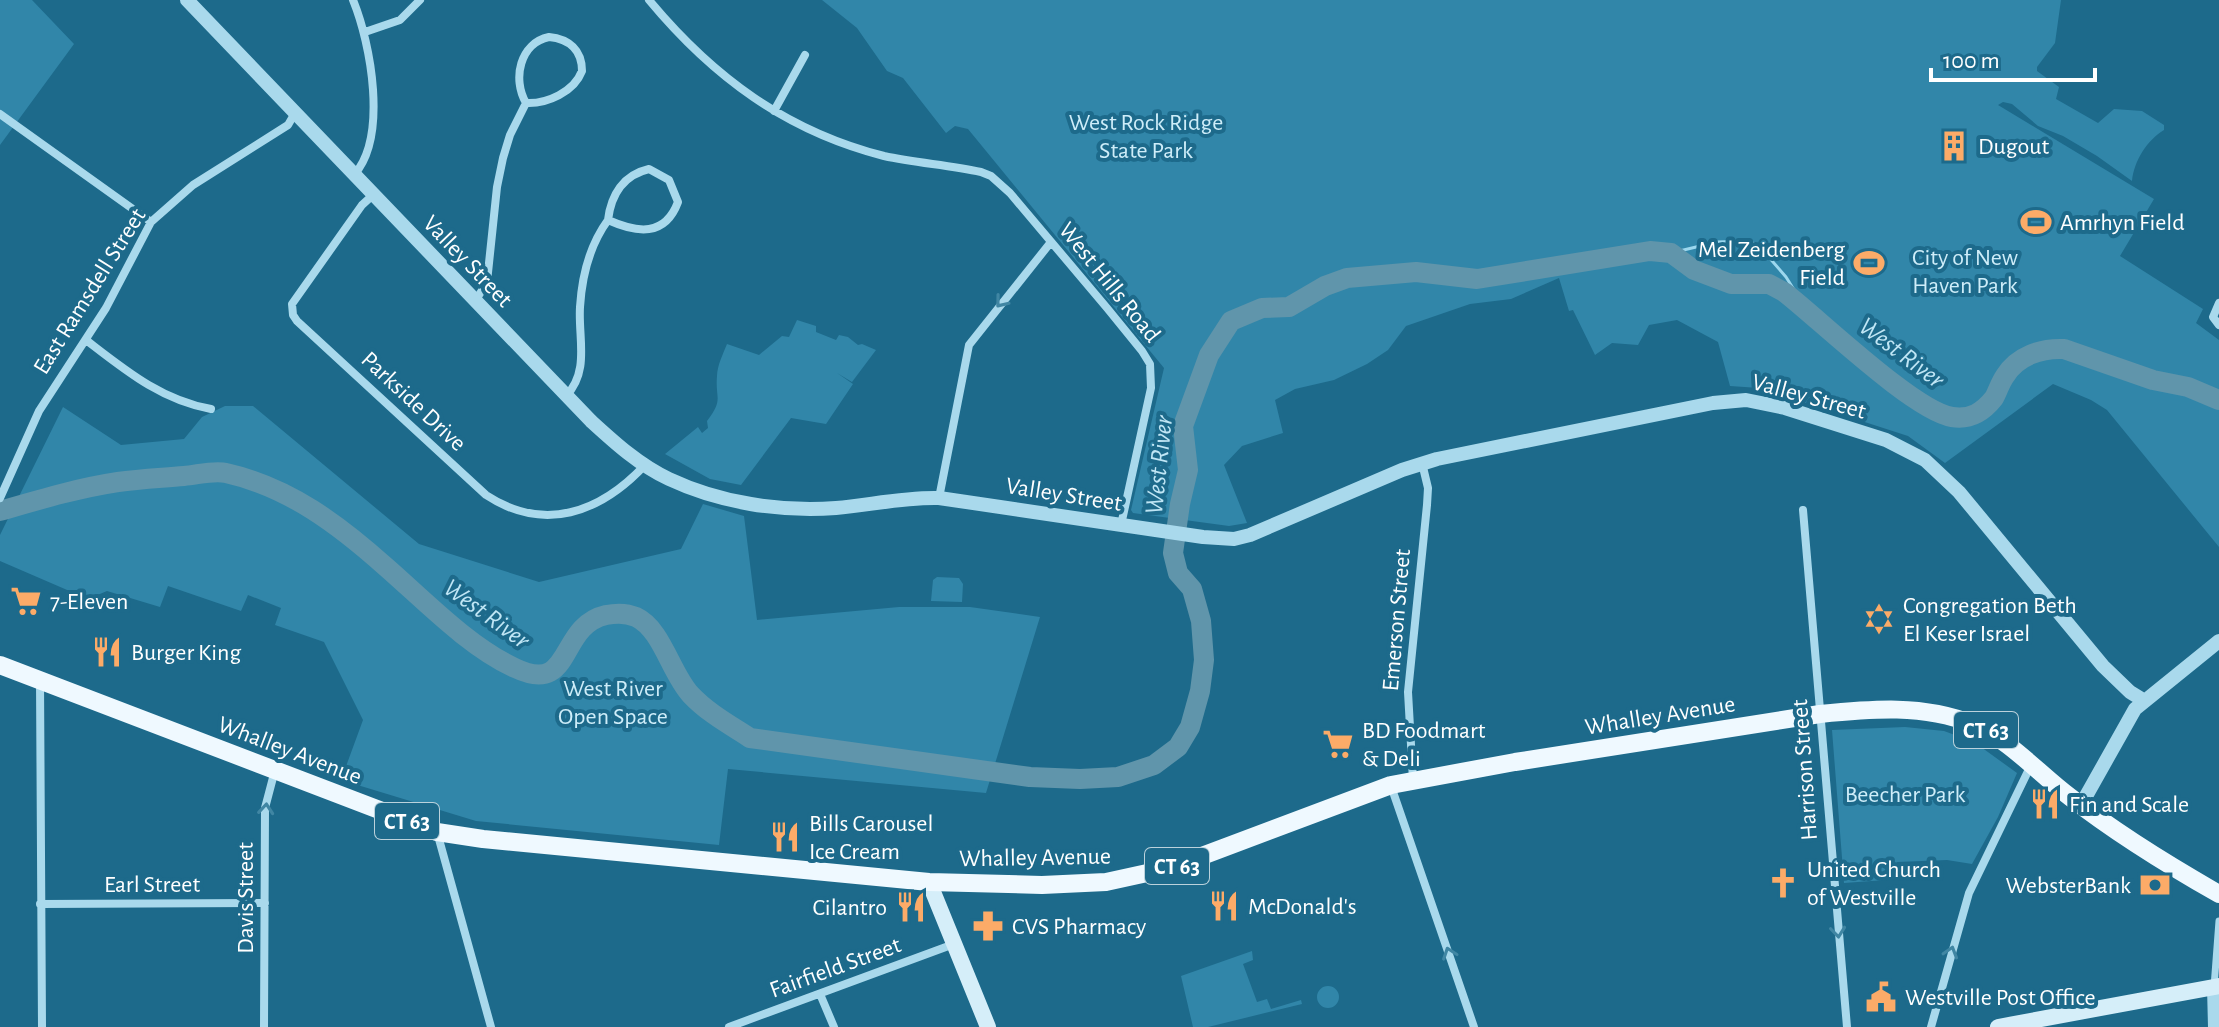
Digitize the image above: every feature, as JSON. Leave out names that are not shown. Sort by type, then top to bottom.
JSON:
[{"type":"main road","name":"Whalley Avenue","points":[[0,665],[437,832],[929,882],[1042,885],[1106,882],[1149,874],[1236,845],[1391,785],[1515,762],[1820,714],[1870,709],[1906,710],[1953,718],[1986,730],[2081,805],[2219,894]]},
{"type":"main road","points":[[929,882],[988,1027]]},
{"type":"main road","points":[[1998,1027],[2216,986]]},
{"type":"street","name":"Valley Street","points":[[187,0],[566,396],[610,438],[645,465],[695,489],[743,502],[788,509],[836,508],[913,498],[939,498],[1234,539],[1422,463],[1727,400],[1759,402],[1886,440],[1933,466],[1959,492],[2078,637],[2119,682],[2143,700]]},
{"type":"street","points":[[353,0],[365,32],[374,93],[367,153],[354,175]]},
{"type":"street","points":[[365,32],[400,20],[420,0]]},
{"type":"street","points":[[649,0],[713,67],[774,111],[805,55]]},
{"type":"street","points":[[549,37],[564,40],[582,62],[579,78],[573,86],[547,100],[526,103],[518,85],[523,57],[528,48],[535,41],[549,37]]},
{"type":"street","points":[[476,300],[487,282],[493,214],[503,158],[510,135],[526,103]]},
{"type":"street","name":"West Hills Road","points":[[774,111],[827,138],[859,149],[991,176],[1051,242],[1150,364],[1151,388],[1121,525]]},
{"type":"street","name":"East Ramsdell Street","points":[[0,498],[39,411],[86,340],[151,222],[193,185],[288,125],[295,113]]},
{"type":"street","points":[[0,114],[151,222]]},
{"type":"street","points":[[566,396],[577,384],[580,374],[580,308],[587,260],[593,243],[608,220],[616,191],[629,176],[649,169],[669,180],[678,202],[665,223],[655,228],[636,230],[608,220]]},
{"type":"street","name":"Parkside Drive","points":[[373,195],[362,205],[292,304],[297,321],[486,495],[510,508],[538,516],[568,514],[608,495],[645,465]]},
{"type":"street","points":[[939,498],[969,345],[1051,242]]},
{"type":"street","points":[[2216,321],[2219,303]]},
{"type":"street","points":[[86,340],[149,387],[187,405],[211,409]]},
{"type":"street","name":"Emerson Street","points":[[1413,781],[1408,692],[1427,505],[1428,488],[1422,463]]},
{"type":"street","name":"Harrison Street","points":[[1803,510],[1847,1027]]},
{"type":"street","points":[[2081,805],[2135,709],[2219,641]]},
{"type":"street","points":[[40,679],[42,1027]]},
{"type":"street","points":[[1931,1027],[1969,893],[2031,765]]},
{"type":"street","name":"Davis Street","points":[[264,1027],[265,808],[275,770]]},
{"type":"street","points":[[1391,785],[1474,1027]]},
{"type":"street","points":[[437,832],[491,1027]]},
{"type":"street","name":"Earl Street","points":[[40,904],[265,903]]},
{"type":"street","points":[[2215,1027],[2219,921]]},
{"type":"street","name":"Fairfield Street","points":[[729,1027],[954,944]]},
{"type":"street","points":[[820,994],[834,1027]]},
{"type":"green space","points":[[0,0],[32,0],[74,44],[0,145]]},
{"type":"green space","points":[[822,0],[2061,0],[2055,43],[2037,67],[2037,71],[2059,87],[2056,99],[2098,123],[2114,109],[2142,111],[2164,125],[2164,130],[2142,152],[2132,181],[2063,136],[2038,126],[2012,104],[2003,102],[1998,105],[2154,199],[2120,256],[2203,309],[2196,323],[2219,340],[2219,547],[2107,410],[2053,384],[1945,463],[1908,436],[1759,388],[1730,386],[1718,342],[1677,320],[1649,325],[1638,345],[1612,343],[1595,355],[1573,310],[1569,311],[1559,278],[1511,299],[1470,304],[1406,326],[1388,350],[1367,364],[1334,380],[1295,389],[1275,400],[1283,433],[1242,446],[1224,465],[1247,523],[1229,526],[1133,513],[1131,510],[1164,368],[968,129],[955,126],[946,133],[903,78],[887,71],[857,28]]},
{"type":"green space","points":[[797,320],[816,326],[816,332],[836,340],[839,335],[848,337],[858,345],[876,350],[852,382],[837,373],[853,384],[826,424],[791,418],[741,485],[710,479],[665,454],[698,427],[702,433],[708,428],[707,421],[718,399],[718,368],[727,344],[759,355],[782,336],[789,337]]},
{"type":"green space","name":"West River Open Space","points":[[225,406],[253,406],[419,544],[539,582],[681,549],[703,504],[744,516],[757,620],[899,607],[970,607],[1040,617],[986,793],[728,769],[719,845],[476,821],[341,780],[363,720],[324,642],[275,625],[281,608],[248,595],[241,611],[168,586],[160,607],[107,591],[88,599],[0,561],[0,535],[63,407],[121,445],[184,439],[202,417]]},
{"type":"green space","points":[[937,577],[959,578],[963,584],[962,602],[931,601],[933,580]]},
{"type":"green space","name":"Beecher Park","points":[[1905,727],[1944,731],[1974,742],[2017,773],[1998,817],[1972,864],[1947,860],[1897,862],[1899,879],[1844,883],[1832,730]]},
{"type":"green space","points":[[1252,951],[1253,960],[1243,964],[1257,1002],[1267,999],[1271,1009],[1301,1000],[1302,1004],[1208,1027],[1193,1027],[1181,976]]},
{"type":"green space","points":[[1328,986],[1336,989],[1339,997],[1336,1005],[1328,1008],[1320,1005],[1317,997],[1320,989]]},
{"type":"waterway","points":[[1671,253],[1717,242],[1749,241],[1760,247],[1786,277],[1806,309]]},
{"type":"waterway","name":"West River","points":[[0,511],[126,481],[226,473],[271,488],[331,522],[464,636],[515,668],[534,674],[547,673],[557,666],[579,632],[590,622],[606,615],[629,615],[653,631],[691,695],[750,738],[1030,777],[1080,779],[1118,777],[1154,765],[1178,747],[1190,727],[1200,691],[1204,660],[1201,621],[1192,589],[1178,573],[1173,553],[1188,470],[1183,426],[1209,355],[1231,321],[1262,308],[1289,307],[1325,286],[1347,278],[1416,272],[1477,279],[1650,251],[1671,253],[1694,270],[1731,284],[1769,284],[1784,292],[1891,382],[1935,411],[1952,417],[1970,416],[1981,411],[1994,398],[2003,379],[2016,363],[2038,352],[2055,349],[2064,349],[2153,380],[2188,387],[2219,400]]},
{"type":"place","name":"Dugout","points":[[1954,146]]},
{"type":"place","name":"Amrhyn Field","points":[[2036,222]]},
{"type":"place","name":"Mel Zeidenberg Field","points":[[1869,263]]},
{"type":"place","name":"7-Eleven","points":[[26,601]]},
{"type":"place","name":"Congregation Beth El Keser Israel","points":[[1879,619]]},
{"type":"place","name":"Burger King","points":[[107,652]]},
{"type":"place","name":"BD Foodmart & Deli","points":[[1338,744]]},
{"type":"place","name":"Fin and Scale","points":[[2045,804]]},
{"type":"place","name":"Bills Carousel Ice Cream","points":[[785,837]]},
{"type":"place","name":"United Church of Westville","points":[[1783,883]]},
{"type":"place","name":"WebsterBank","points":[[2155,885]]},
{"type":"place","name":"McDonald's","points":[[1224,906]]},
{"type":"place","name":"Cilantro","points":[[911,907]]},
{"type":"place","name":"CVS Pharmacy","points":[[988,926]]},
{"type":"place","name":"Westville Post Office","points":[[1881,997]]},
{"type":"park label","name":"West Rock Ridge State Park","points":[[1146,136]]},
{"type":"park label","name":"City of New Haven Park","points":[[1965,271]]}]
